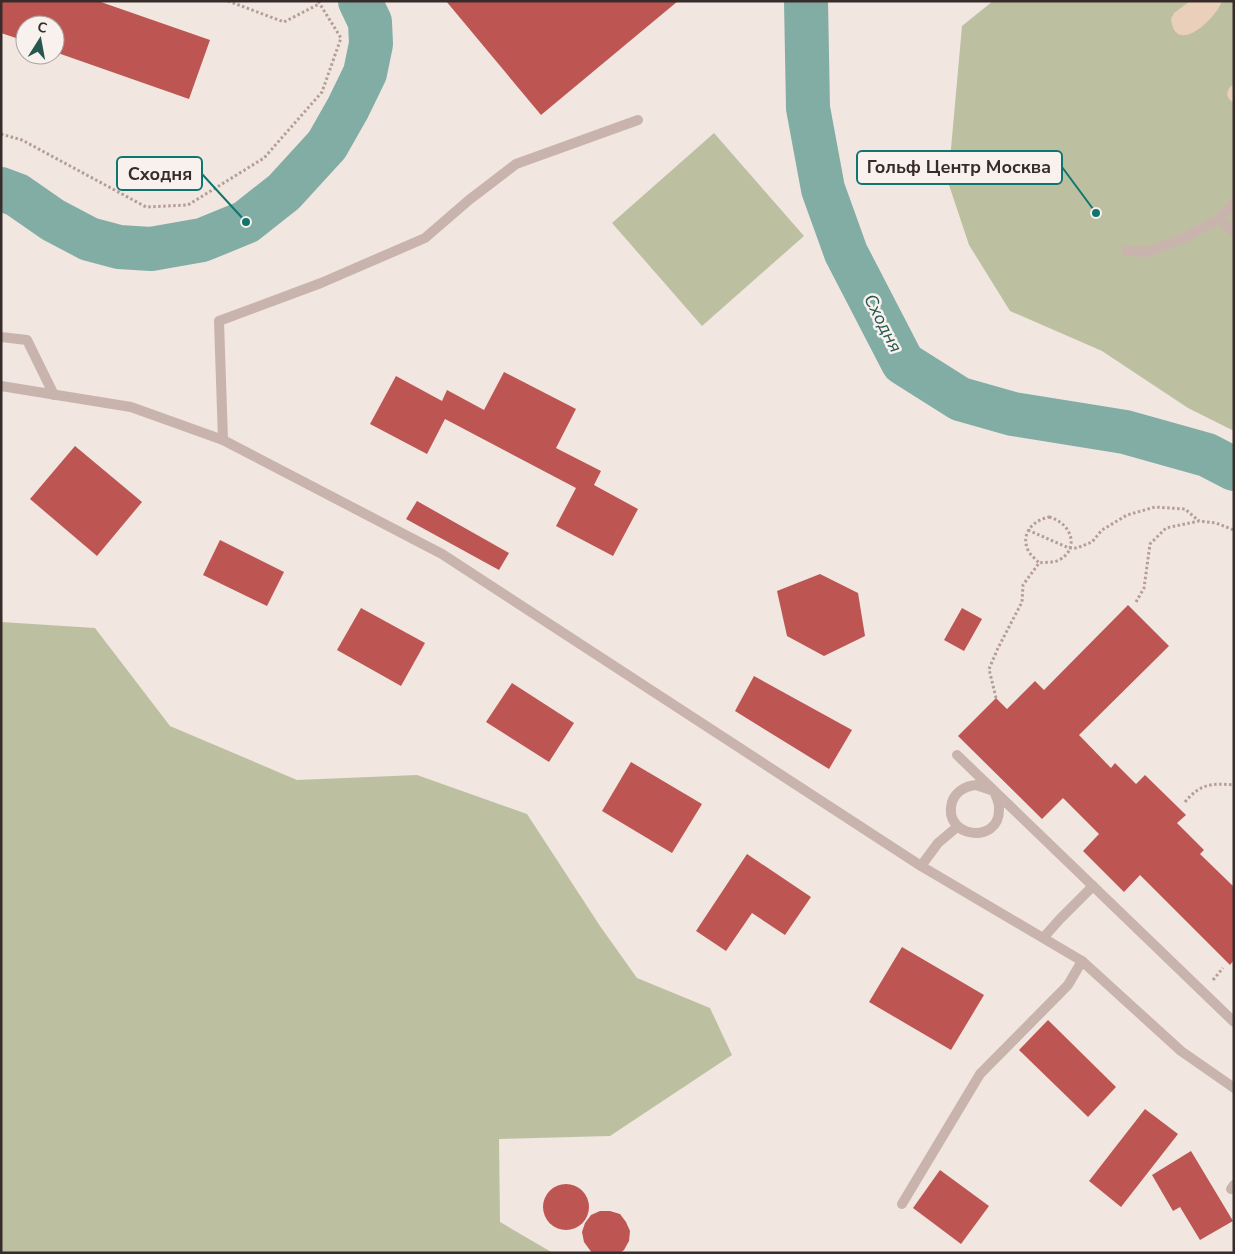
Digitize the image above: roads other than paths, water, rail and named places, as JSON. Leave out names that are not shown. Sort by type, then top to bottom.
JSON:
[{"type":"lane","points":[[223,440],[219,320],[321,283],[425,238],[469,200],[516,164],[638,120]]},
{"type":"lane","points":[[1126,251],[1147,252],[1181,239],[1219,219],[1234,202]]},
{"type":"lane","points":[[1219,219],[1234,232]]},
{"type":"lane","points":[[1,337],[27,340],[54,395]]},
{"type":"lane","points":[[1,386],[131,407],[223,440],[442,554],[921,866],[1082,961],[1181,1051],[1234,1088]]},
{"type":"lane","points":[[957,755],[1233,1019]]},
{"type":"lane","points":[[976,785],[994,791],[1000,810],[992,827],[984,832],[975,833],[958,827],[951,809],[953,800],[958,792],[967,786],[976,785]]},
{"type":"lane","points":[[921,866],[938,843],[958,827]]},
{"type":"lane","points":[[1044,937],[1094,886]]},
{"type":"lane","points":[[902,1204],[980,1074],[1068,985],[1082,961]]},
{"type":"waterway","name":"Сходня","points":[[1,189],[17,195],[53,220],[89,239],[119,247],[151,249],[202,240],[246,222],[284,192],[327,145],[348,108],[365,73],[371,44],[370,22],[360,1]]},
{"type":"waterway","name":"Сходня","points":[[806,1],[808,108],[823,189],[846,253],[903,363],[960,399],[1013,414],[1125,432],[1207,455],[1234,469]]},
{"type":"place","name":"Гольф Центр Москва","points":[[1096,213]]},
{"type":"place","name":"Сходня","points":[[246,222]]}]
